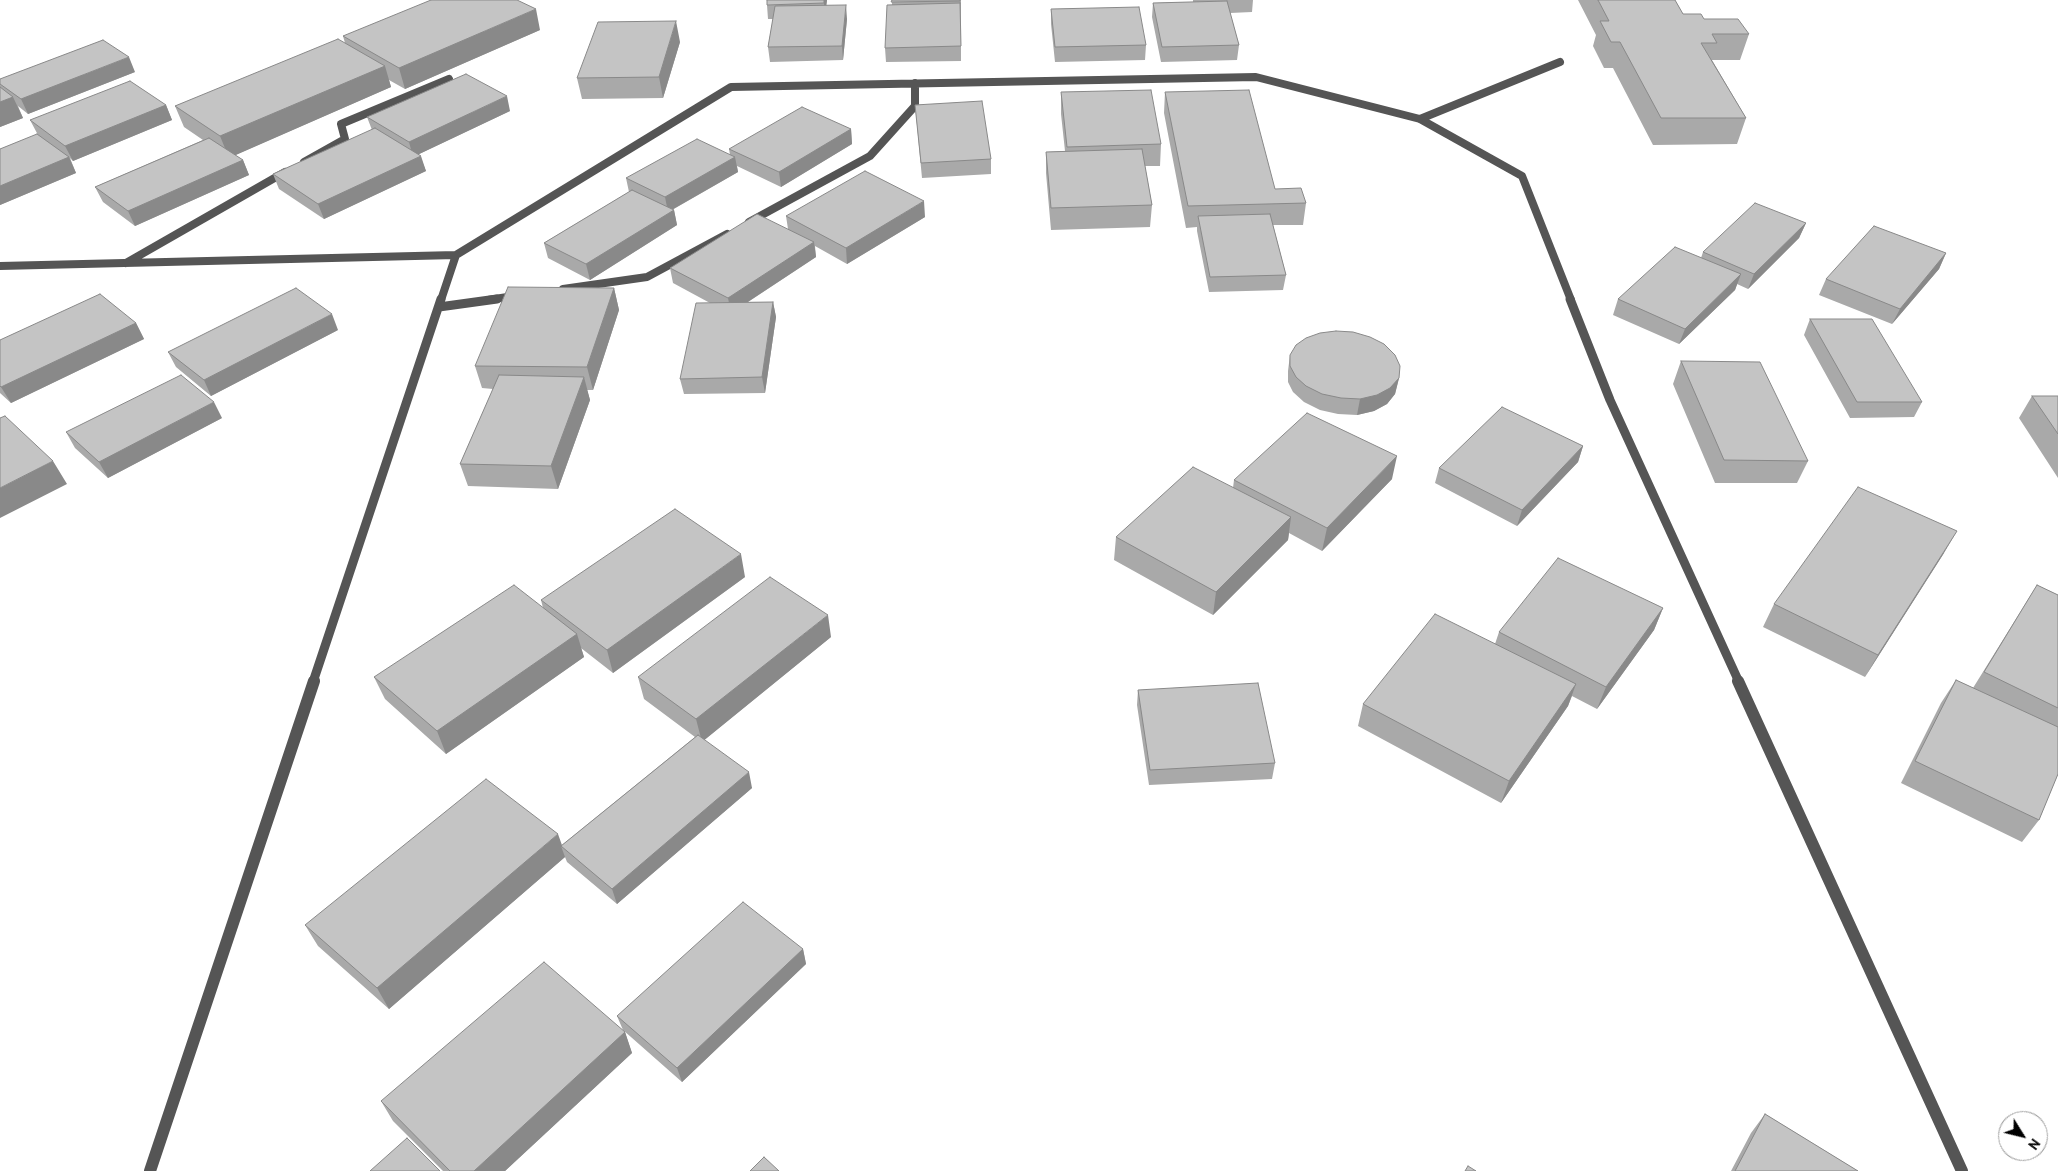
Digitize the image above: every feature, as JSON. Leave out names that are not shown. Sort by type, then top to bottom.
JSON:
[{"type":"street","points":[[1420,119],[1560,62]]},
{"type":"street","points":[[0,266],[456,255],[731,87],[1256,77],[1420,119],[1522,176],[1610,400],[1962,1171]]},
{"type":"street","points":[[125,263],[345,139],[341,124],[449,79]]},
{"type":"street","points":[[742,226],[870,156],[915,106],[915,83]]},
{"type":"street","points":[[552,291],[647,277],[733,230]]},
{"type":"street","points":[[150,1171],[456,255]]},
{"type":"street","points":[[439,307],[524,295]]},
{"type":"building","points":[[431,0],[517,0],[536,9],[399,68],[343,36]]},
{"type":"building","points":[[767,0],[824,0],[824,3],[767,5]]},
{"type":"building","points":[[892,0],[960,0],[960,1],[891,2]]},
{"type":"building","points":[[1598,0],[1675,0],[1683,14],[1701,14],[1704,19],[1738,19],[1749,34],[1712,34],[1717,43],[1701,43],[1746,118],[1661,118],[1620,42],[1611,42],[1600,21],[1609,21]]},
{"type":"building","points":[[1227,1],[1239,45],[1162,47],[1153,3]]},
{"type":"building","points":[[960,3],[961,46],[885,48],[887,5]]},
{"type":"building","points":[[846,5],[842,46],[768,47],[775,6]]},
{"type":"building","points":[[1139,7],[1146,45],[1055,47],[1051,9]]},
{"type":"building","points":[[676,21],[659,77],[577,78],[598,22]]},
{"type":"building","points":[[338,39],[385,66],[220,136],[175,106]]},
{"type":"building","points":[[103,40],[129,57],[21,99],[0,84],[0,79]]},
{"type":"building","points":[[466,74],[507,96],[409,142],[367,117]]},
{"type":"building","points":[[130,81],[166,105],[65,146],[30,120]]},
{"type":"building","points":[[0,87],[13,97],[0,102]]},
{"type":"building","points":[[1151,90],[1161,144],[1067,147],[1061,92]]},
{"type":"building","points":[[1249,90],[1275,189],[1301,188],[1306,203],[1188,206],[1165,92]]},
{"type":"building","points":[[982,101],[991,159],[921,163],[915,105]]},
{"type":"building","points":[[802,107],[851,129],[779,172],[729,149]]},
{"type":"building","points":[[375,128],[421,156],[318,204],[273,174]]},
{"type":"building","points":[[37,134],[69,157],[0,186],[0,149]]},
{"type":"building","points":[[209,138],[243,160],[128,211],[95,187]]},
{"type":"building","points":[[697,139],[735,157],[665,197],[626,178]]},
{"type":"building","points":[[1142,149],[1152,205],[1051,208],[1046,152]]},
{"type":"building","points":[[865,171],[924,201],[846,248],[786,216]]},
{"type":"building","points":[[632,190],[674,210],[586,264],[544,243]]},
{"type":"building","points":[[1755,203],[1806,223],[1754,274],[1703,252]]},
{"type":"building","points":[[757,214],[814,242],[728,298],[670,268]]},
{"type":"building","points":[[1270,214],[1286,275],[1210,277],[1198,216]]},
{"type":"building","points":[[1874,226],[1946,253],[1900,309],[1826,279]]},
{"type":"building","points":[[1675,247],[1741,274],[1685,329],[1618,299]]},
{"type":"building","points":[[508,287],[614,288],[587,367],[475,366]]},
{"type":"building","points":[[296,288],[332,314],[204,380],[168,352]]},
{"type":"building","points":[[100,294],[136,323],[0,386],[0,340]]},
{"type":"building","points":[[773,302],[762,377],[680,379],[696,303]]},
{"type":"building","points":[[1810,319],[1872,319],[1922,402],[1857,402]]},
{"type":"building","points":[[1336,331],[1353,332],[1384,344],[1395,355],[1400,366],[1399,378],[1390,388],[1377,395],[1360,399],[1322,394],[1306,386],[1296,377],[1290,366],[1290,355],[1296,345],[1306,338],[1320,333]]},
{"type":"building","points":[[1681,361],[1760,362],[1808,461],[1724,460]]},
{"type":"building","points":[[181,375],[214,402],[99,462],[66,432]]},
{"type":"building","points":[[499,375],[584,377],[551,466],[460,464]]},
{"type":"building","points":[[2032,396],[2058,396],[2058,434]]},
{"type":"building","points":[[1502,407],[1583,446],[1522,510],[1439,468]]},
{"type":"building","points":[[1307,413],[1397,456],[1327,528],[1234,480]]},
{"type":"building","points":[[5,416],[53,461],[0,488],[0,418]]},
{"type":"building","points":[[1193,467],[1291,517],[1216,592],[1116,537]]},
{"type":"building","points":[[1858,487],[1957,531],[1878,655],[1774,604]]},
{"type":"building","points":[[675,509],[741,554],[607,650],[541,600]]},
{"type":"building","points":[[1558,558],[1663,608],[1606,687],[1499,632]]},
{"type":"building","points":[[770,577],[828,615],[696,719],[638,677]]},
{"type":"building","points":[[514,585],[577,634],[437,731],[374,677]]},
{"type":"building","points":[[2037,585],[2058,595],[2058,708],[1984,672]]},
{"type":"building","points":[[1435,614],[1576,684],[1509,781],[1363,704]]},
{"type":"building","points":[[1956,680],[2058,727],[2058,774],[2039,820],[1915,761]]},
{"type":"building","points":[[1258,683],[1275,763],[1150,770],[1138,690]]},
{"type":"building","points":[[698,735],[749,772],[612,889],[561,846]]},
{"type":"building","points":[[486,779],[558,834],[377,988],[305,925]]},
{"type":"building","points":[[743,902],[803,949],[677,1068],[617,1016]]},
{"type":"building","points":[[544,962],[625,1032],[474,1171],[450,1171],[381,1101]]},
{"type":"building","points":[[1765,1114],[1858,1171],[1735,1171]]},
{"type":"building","points":[[407,1138],[440,1171],[370,1171]]},
{"type":"building","points":[[764,1157],[779,1171],[750,1171]]},
{"type":"building","points":[[1468,1166],[1476,1171],[1465,1171]]}]
